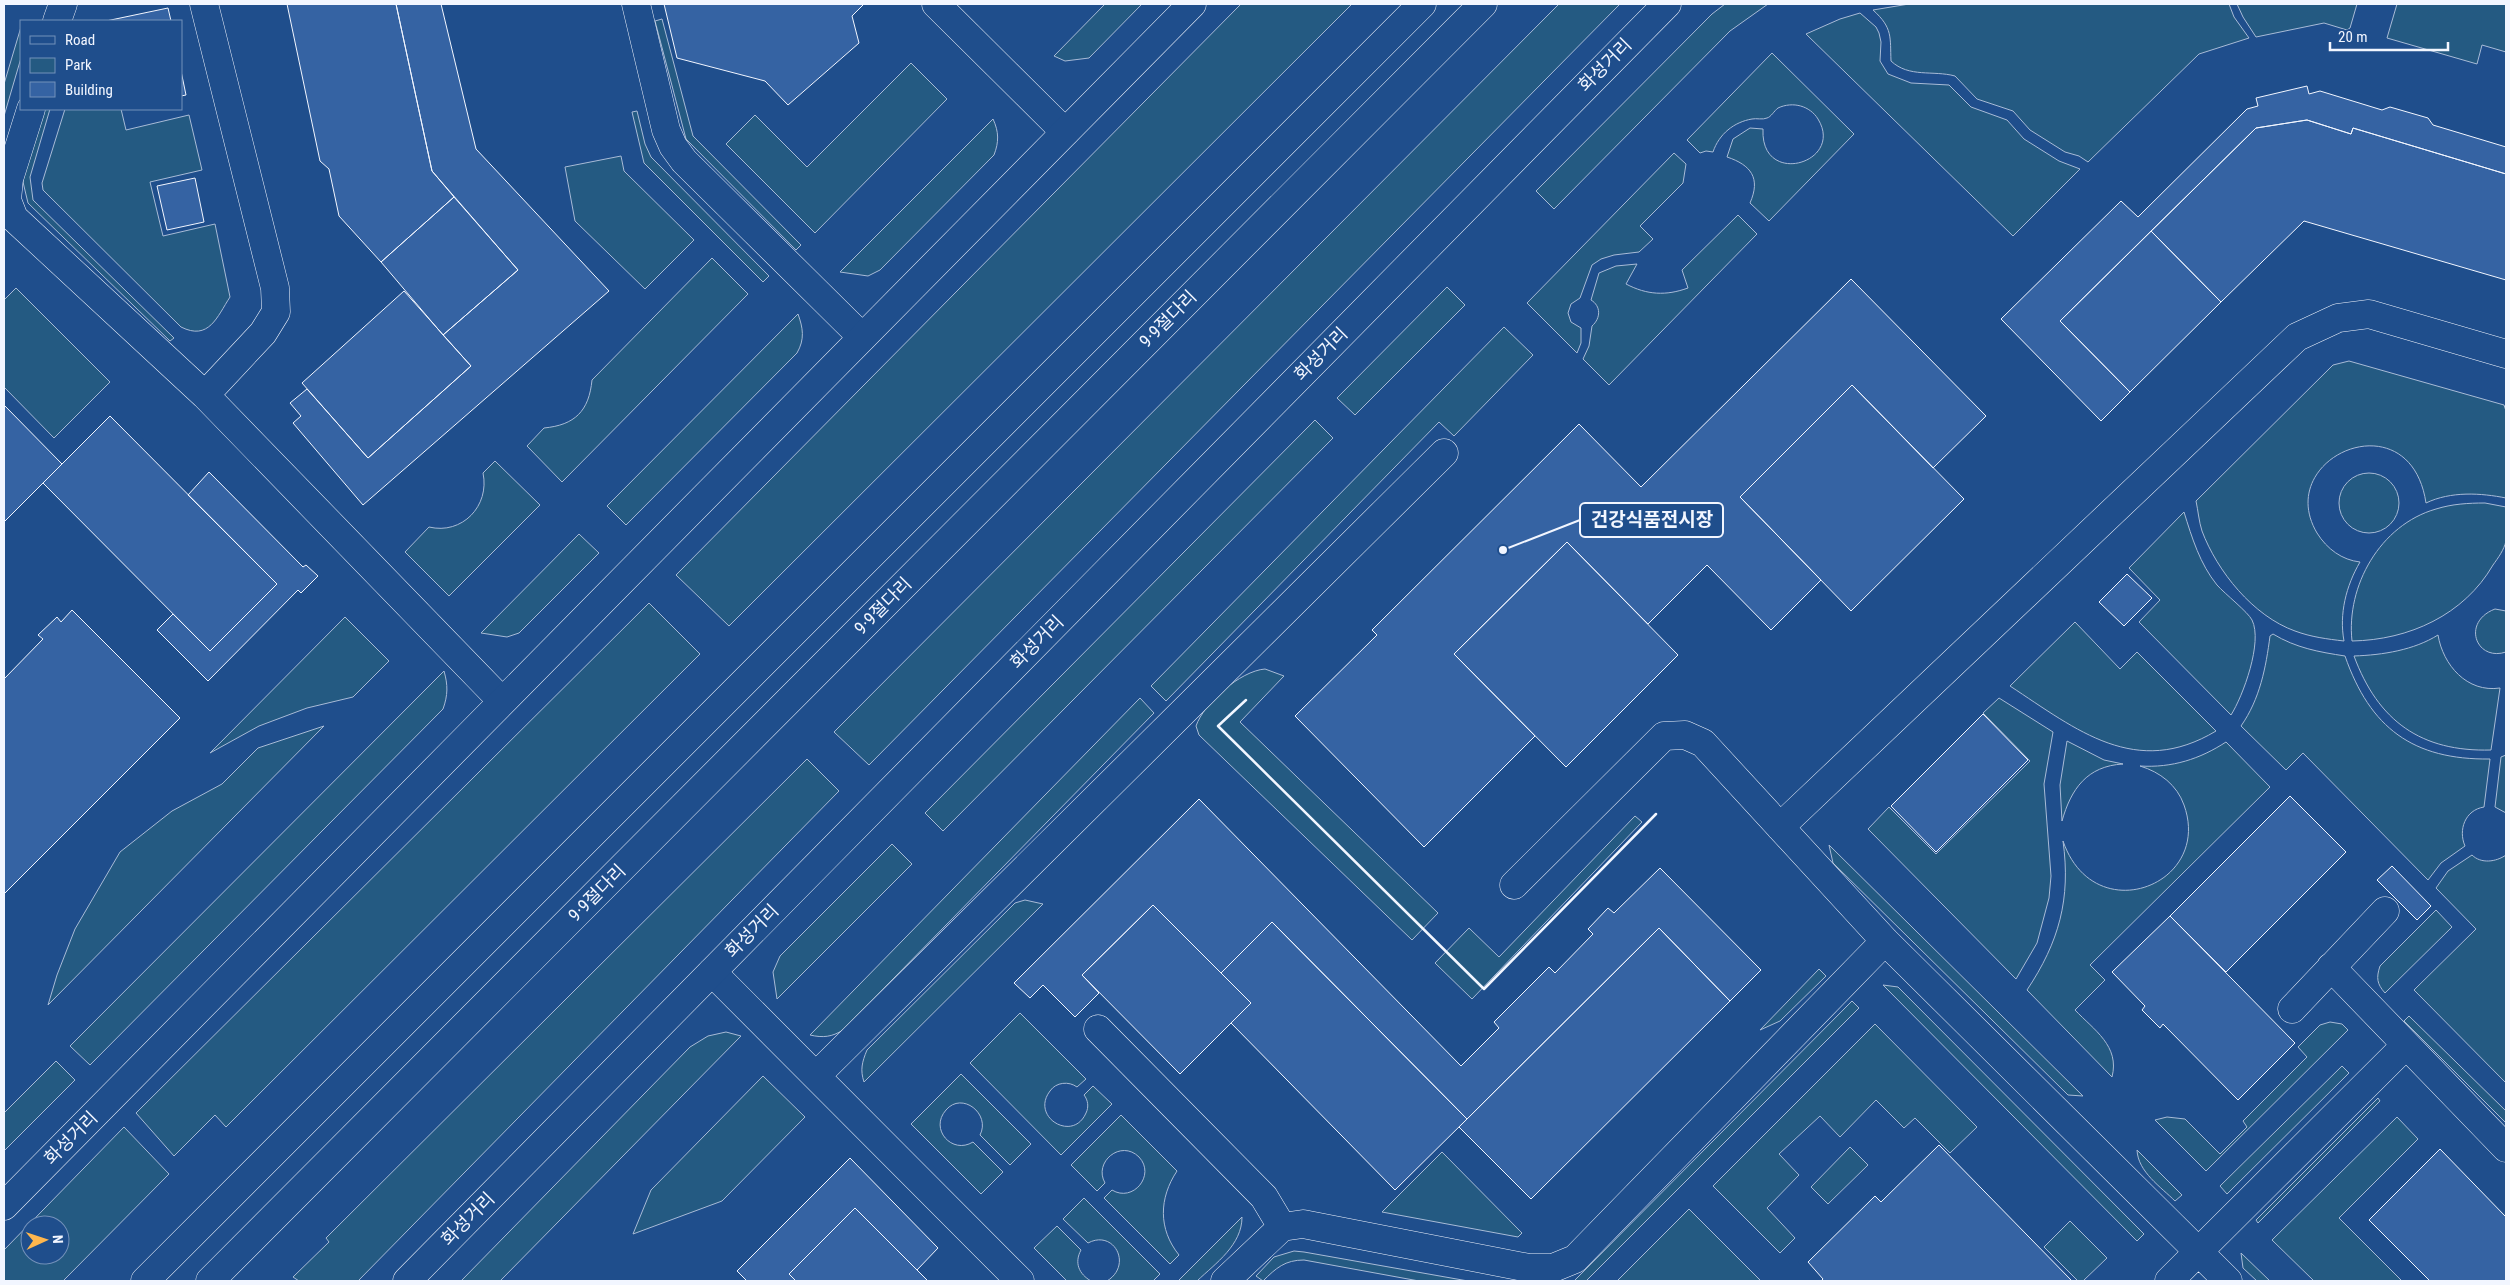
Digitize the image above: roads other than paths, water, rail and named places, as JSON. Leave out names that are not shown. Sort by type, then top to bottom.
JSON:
[{"type":"main road","points":[[57,20],[62,4]]},
{"type":"main road","points":[[204,4],[275,288],[276,312],[263,333],[205,395]]},
{"type":"main road","points":[[636,4],[666,130],[673,146],[684,161],[862,337]]},
{"type":"main road","points":[[936,4],[1065,132]]},
{"type":"main road","name":"화성거리","points":[[4,1206],[1192,4]]},
{"type":"main road","points":[[145,1281],[252,1177],[1422,4]]},
{"type":"main road","name":"9·9절다리","points":[[210,1281],[1483,4]]},
{"type":"main road","name":"화성거리","points":[[407,1281],[1667,4]]},
{"type":"main road","points":[[31,110],[9,179],[7,200],[9,224],[205,395],[502,701]]},
{"type":"main road","points":[[1780,827],[2297,336],[2338,318],[2369,314],[2506,354]]},
{"type":"main road","points":[[816,1076],[1444,453]]},
{"type":"main road","points":[[1514,885],[1664,736],[1685,734],[1703,743],[1885,942],[2228,1281]]},
{"type":"main road","points":[[2292,1010],[2385,911]]},
{"type":"main road","points":[[1225,1281],[1282,1227],[1303,1224],[1529,1268],[1553,1268],[1575,1259],[1885,942]]},
{"type":"main road","points":[[2331,967],[2506,1148]]},
{"type":"main road","points":[[712,972],[1020,1281]]},
{"type":"main road","points":[[1098,1029],[1264,1196],[1282,1227]]},
{"type":"main road","points":[[2169,1281],[2406,1045]]},
{"type":"place","name":"건강식품전시장","points":[[1503,550]]}]
